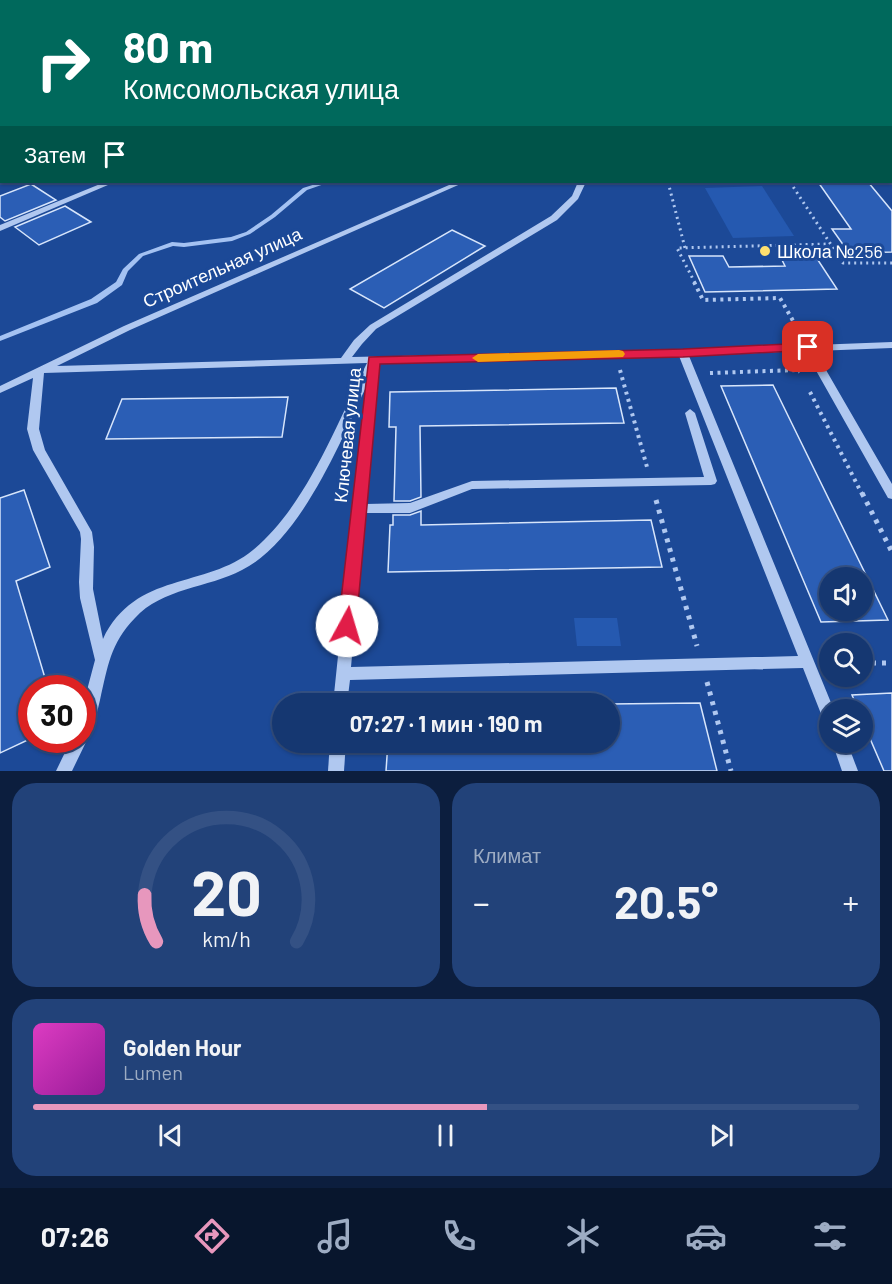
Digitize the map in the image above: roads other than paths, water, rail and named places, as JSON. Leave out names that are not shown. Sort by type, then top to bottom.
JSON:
[{"type":"street","points":[[0,228],[109,183]]},
{"type":"street","name":"Строительная улица","points":[[0,390],[286,256],[459,183]]},
{"type":"street","points":[[344,361],[373,327],[554,218],[574,197],[581,183]]},
{"type":"street","points":[[96,686],[114,630],[133,608],[156,593],[231,569],[255,556],[279,533],[317,474],[374,360],[683,353],[892,345]]},
{"type":"street","points":[[808,347],[892,495]]},
{"type":"street","points":[[683,353],[822,699]]},
{"type":"street","name":"Ключевая улица","points":[[39,370],[374,360],[341,693]]},
{"type":"street","points":[[39,370],[33,429],[39,450],[86,532],[89,547],[85,572],[86,590],[103,663]]},
{"type":"street","points":[[359,508],[408,509],[430,502],[455,489],[472,485],[711,480],[690,413]]},
{"type":"street","points":[[342,674],[807,662]]},
{"type":"street","points":[[64,771],[73,753]]},
{"type":"street","points":[[336,771],[337,753]]},
{"type":"street","points":[[843,753],[850,771]]},
{"type":"waterway","points":[[0,339],[94,301],[119,283],[125,270],[141,255],[172,244],[184,245],[232,239],[248,233],[273,216],[305,189],[324,183]]},
{"type":"place","name":"Школа №256","points":[[765,251]]}]
